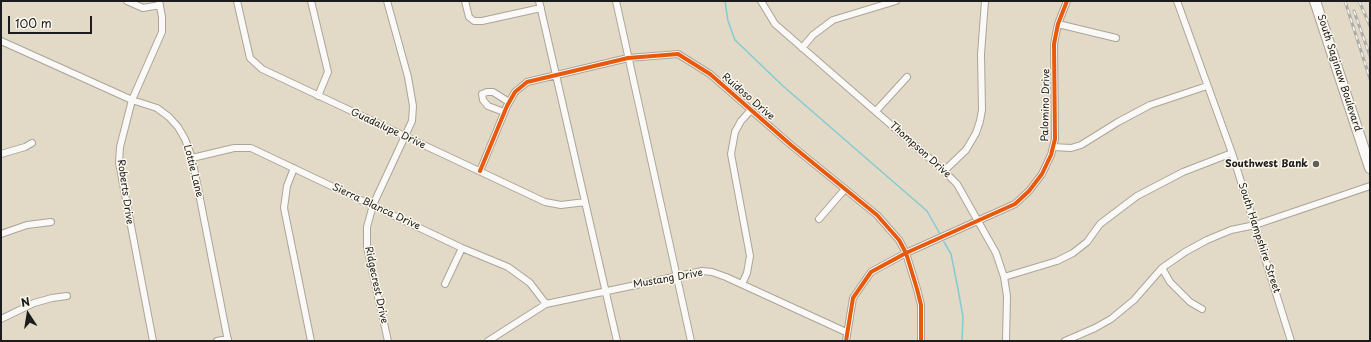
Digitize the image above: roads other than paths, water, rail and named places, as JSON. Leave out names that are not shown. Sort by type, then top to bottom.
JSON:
[{"type":"main road","name":"South Saginaw Boulevard","points":[[1315,1],[1370,168]]},
{"type":"street","points":[[127,1],[144,8],[160,3]]},
{"type":"street","name":"Guadalupe Drive","points":[[237,1],[248,50],[254,63],[262,69],[545,202],[566,205],[585,202]]},
{"type":"street","points":[[311,1],[328,72],[318,96]]},
{"type":"street","name":"Ridgecrest Drive","points":[[387,1],[412,94],[412,121],[373,205],[367,227],[367,242],[388,341]]},
{"type":"street","points":[[465,1],[469,17],[474,21],[541,8]]},
{"type":"street","points":[[539,1],[617,341]]},
{"type":"street","points":[[616,1],[691,341]]},
{"type":"street","name":"Thompson Drive","points":[[761,1],[775,24],[876,111],[957,184],[996,253],[1004,277],[1007,296],[1006,341]]},
{"type":"street","points":[[802,48],[813,35],[833,20],[896,1]]},
{"type":"street","points":[[944,171],[966,150],[976,133],[980,121],[982,110],[982,54],[985,1]]},
{"type":"street","name":"Palomino Drive","points":[[846,341],[846,332],[852,298],[871,272],[906,253],[978,222],[1015,204],[1029,191],[1042,174],[1053,147],[1055,132],[1054,44],[1058,24],[1067,1]]},
{"type":"street","name":"South Hampshire Street","points":[[1176,1],[1232,154],[1291,341]]},
{"type":"street","name":"Roberts Drive","points":[[153,341],[119,163],[120,147],[132,100],[162,32],[160,3]]},
{"type":"street","points":[[1058,24],[1116,38]]},
{"type":"street","name":"Lottie Lane","points":[[1,41],[132,100],[157,108],[169,117],[185,139],[192,158],[228,340]]},
{"type":"street","name":"Ruidoso Drive","points":[[480,171],[509,102],[515,92],[527,82],[628,58],[678,54],[710,74],[876,215],[898,240],[906,253],[921,305],[921,341]]},
{"type":"street","points":[[876,111],[907,77]]},
{"type":"street","points":[[1053,147],[1071,148],[1081,145],[1118,122],[1150,105],[1207,86]]},
{"type":"street","points":[[504,112],[488,106],[483,100],[482,94],[493,92],[509,102]]},
{"type":"street","points":[[742,284],[747,273],[750,256],[731,154],[736,132],[741,121],[751,110]]},
{"type":"street","points":[[1,154],[25,147],[32,143]]},
{"type":"street","name":"Sierra Blanca Drive","points":[[192,158],[251,148],[462,248],[508,267],[530,283],[546,304]]},
{"type":"street","points":[[1004,277],[1057,261],[1073,253],[1086,242],[1100,224],[1137,196],[1183,172],[1232,154]]},
{"type":"street","points":[[294,168],[288,186],[284,208],[311,341]]},
{"type":"street","points":[[1065,341],[1095,328],[1111,319],[1134,300],[1162,268],[1185,252],[1207,240],[1231,230],[1255,225],[1370,186]]},
{"type":"street","points":[[819,219],[845,189]]},
{"type":"street","points":[[1,234],[27,225],[51,222]]},
{"type":"street","points":[[445,284],[462,248]]},
{"type":"street","points":[[1162,268],[1170,282],[1190,302],[1202,309]]},
{"type":"street","name":"Mustang Drive","points":[[488,341],[546,304],[606,290],[702,271],[712,272],[742,284],[846,332]]},
{"type":"street","points":[[1,319],[34,304],[52,298],[67,296]]},
{"type":"street","points":[[217,341],[228,340]]},
{"type":"waterway","points":[[725,1],[728,21],[735,40],[783,86],[927,211],[940,234]]},
{"type":"waterway","points":[[944,242],[951,254],[958,289],[963,317],[962,341]]},
{"type":"railway","points":[[1345,1],[1370,79]]},
{"type":"railway","points":[[1359,1],[1370,26]]},
{"type":"railway","points":[[1354,11],[1370,56]]},
{"type":"place","name":"Southwest Bank","points":[[1316,164]]}]
